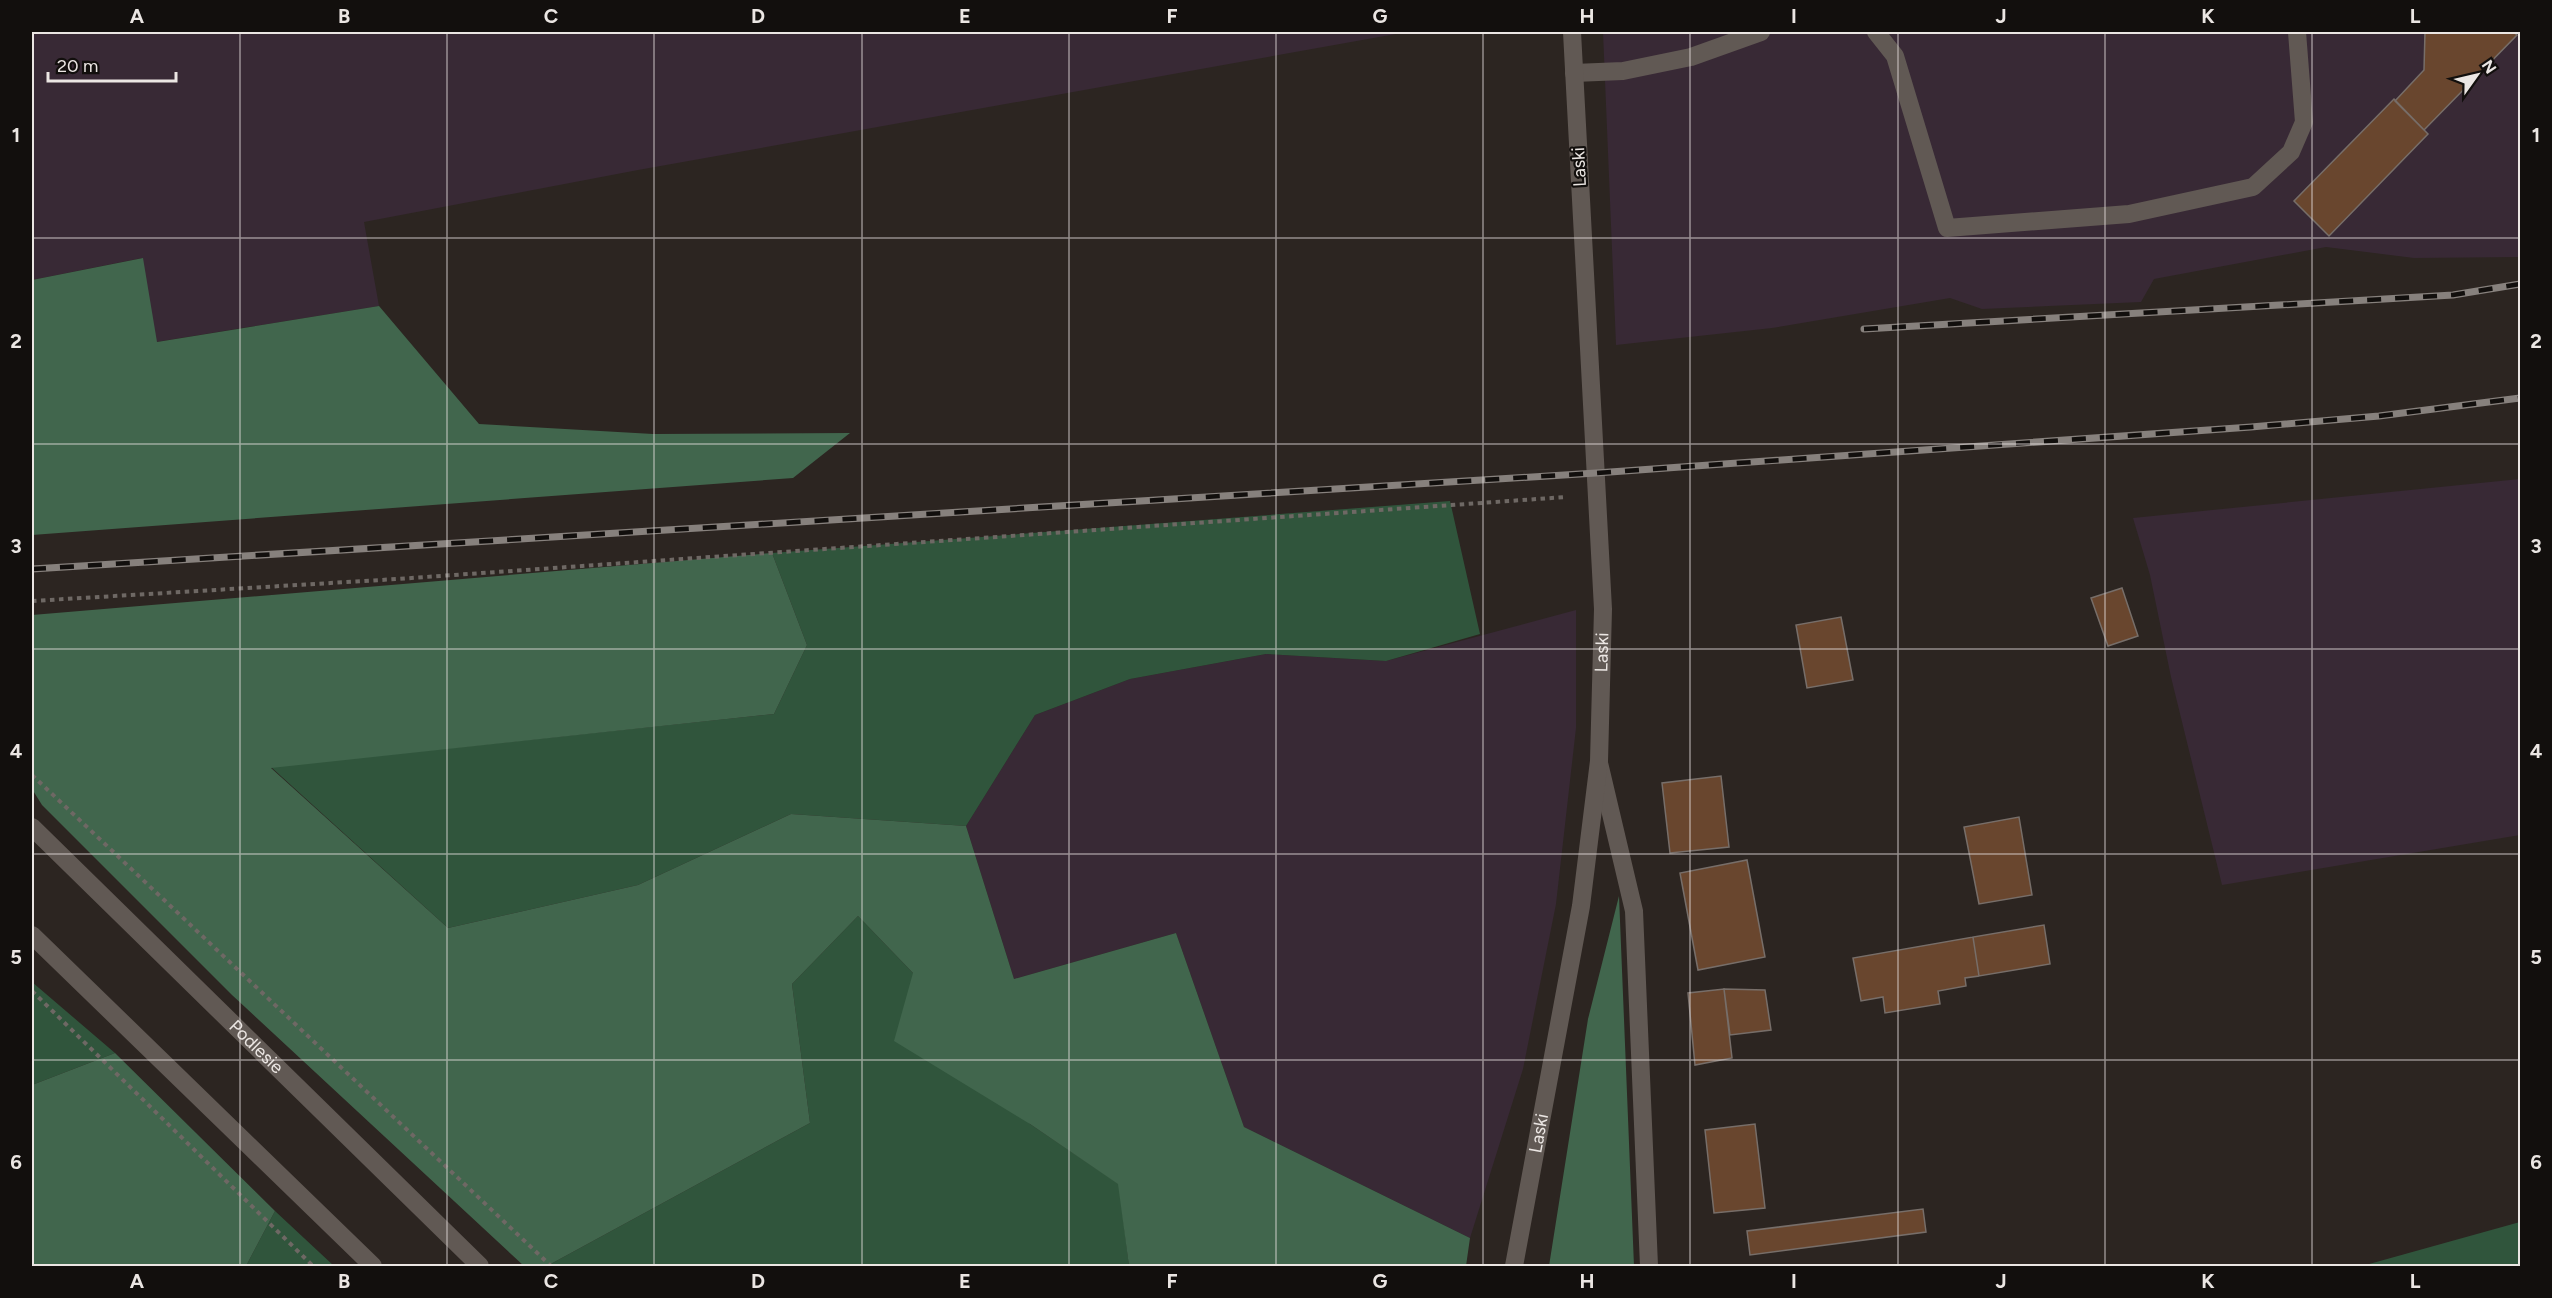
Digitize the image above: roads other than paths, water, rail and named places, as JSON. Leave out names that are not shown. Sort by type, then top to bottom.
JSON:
[{"type":"street","name":"Laski","points":[[1514,1266],[1581,906],[1599,761],[1603,609],[1572,32]]},
{"type":"street","points":[[1574,73],[1623,71],[1691,57],[1761,32]]},
{"type":"street","points":[[1876,32],[1895,56],[1947,228],[2129,214],[2253,187],[2291,152],[2304,122],[2297,32]]},
{"type":"street","points":[[1599,761],[1634,911],[1649,1266]]},
{"type":"street","name":"Podlesie","points":[[32,827],[480,1266]]},
{"type":"street","points":[[32,935],[373,1266]]},
{"type":"railway","points":[[1864,329],[2453,295],[2520,284]]},
{"type":"railway","points":[[32,569],[1596,473],[2251,427],[2379,416],[2520,398]]}]
